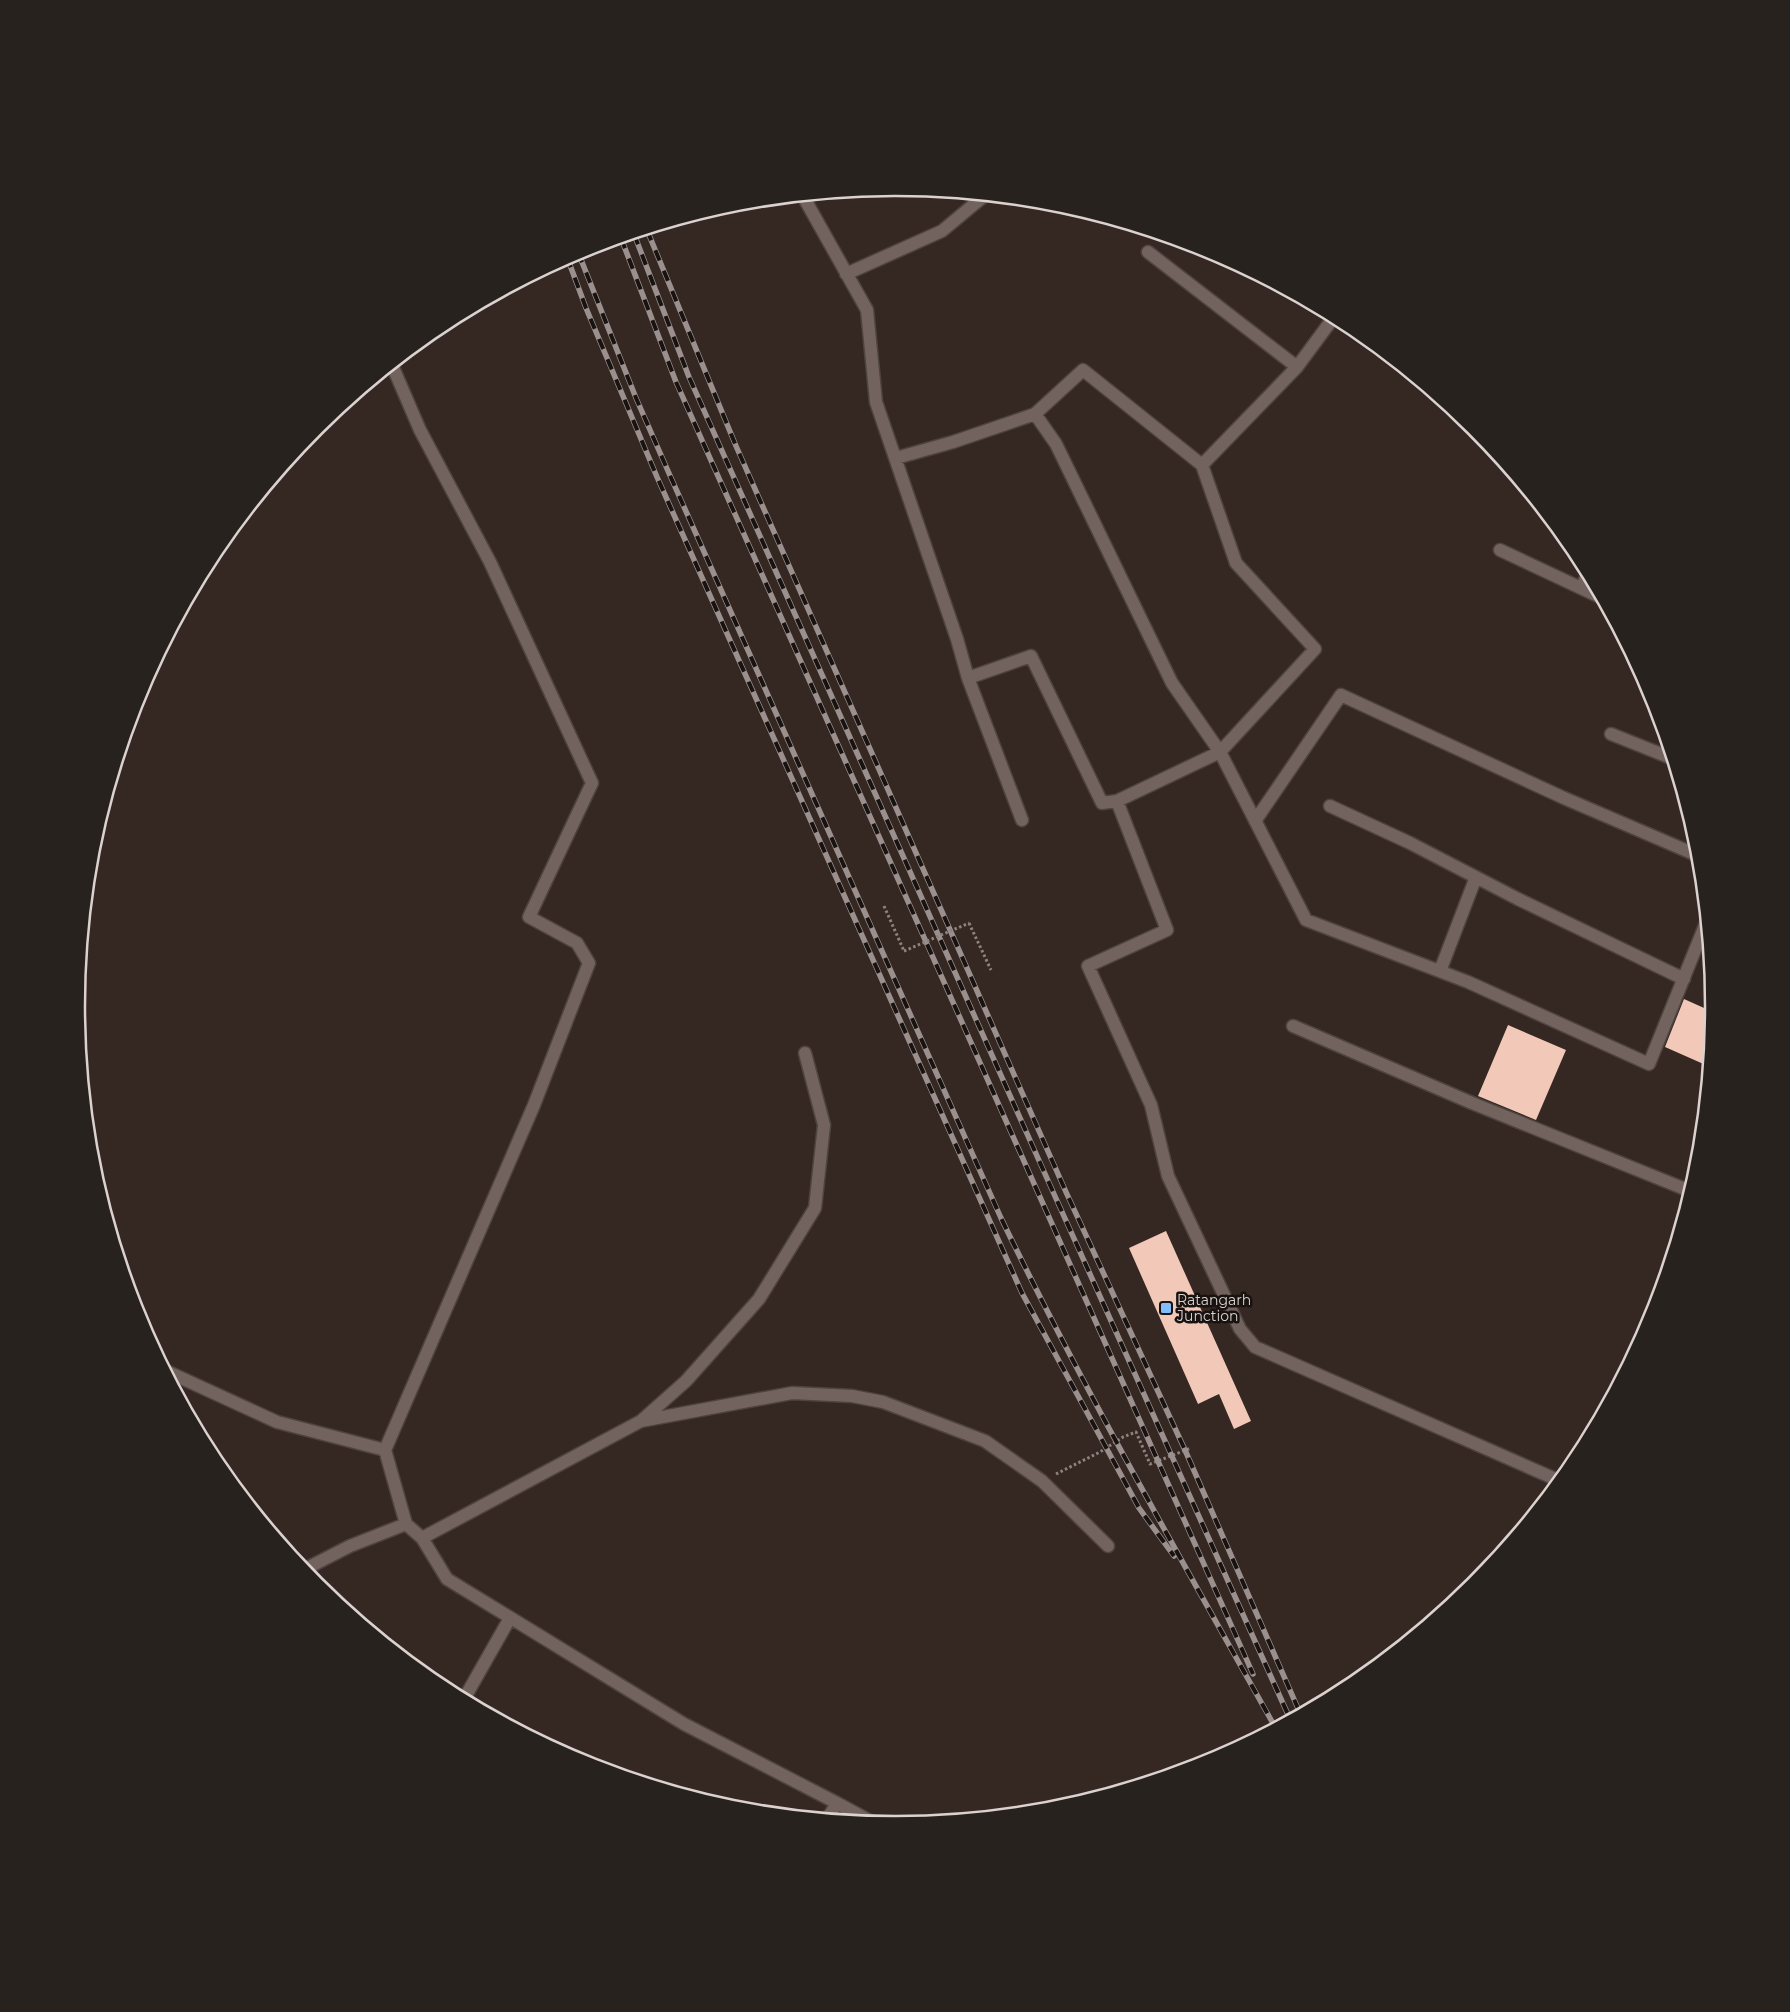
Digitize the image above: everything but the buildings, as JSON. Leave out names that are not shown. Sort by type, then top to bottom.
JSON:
[{"type":"street","points":[[806,201],[867,310],[876,402],[958,639],[968,678],[1022,820]]},
{"type":"street","points":[[846,274],[942,231],[978,201]]},
{"type":"street","points":[[1148,252],[1297,366]]},
{"type":"street","points":[[1202,465],[1297,366],[1329,323]]},
{"type":"street","points":[[394,370],[420,430],[490,562],[592,783],[529,917],[577,942],[589,963],[534,1105],[385,1450],[406,1524],[422,1538],[447,1579],[684,1724],[858,1815]]},
{"type":"street","points":[[896,458],[953,442],[1035,414],[1083,370],[1202,465],[1236,563],[1315,649],[1220,752],[1117,801],[1102,803],[1031,656],[968,678]]},
{"type":"street","points":[[1035,414],[1056,444],[1172,683],[1220,752],[1306,920],[1478,986],[1649,1064],[1701,935]]},
{"type":"street","points":[[1500,550],[1591,593]]},
{"type":"street","points":[[1581,588],[1584,582]]},
{"type":"street","points":[[1255,821],[1341,695],[1564,798],[1690,852]]},
{"type":"street","points":[[1611,734],[1665,756]]},
{"type":"street","points":[[1117,801],[1168,930],[1088,966],[1151,1105],[1168,1176],[1240,1329],[1255,1347],[1553,1478]]},
{"type":"street","points":[[1330,806],[1410,843],[1684,978]]},
{"type":"street","points":[[1440,971],[1476,877]]},
{"type":"street","points":[[1293,1026],[1472,1103],[1683,1188]]},
{"type":"street","points":[[422,1538],[641,1421],[686,1381],[759,1298],[815,1208],[824,1125],[805,1053]]},
{"type":"street","points":[[176,1376],[277,1422],[385,1450]]},
{"type":"street","points":[[641,1421],[792,1393],[852,1396],[883,1402],[986,1441],[1042,1481],[1108,1546]]},
{"type":"street","points":[[311,1567],[350,1546],[406,1524]]},
{"type":"street","points":[[467,1693],[510,1618]]},
{"type":"street","points":[[831,1813],[836,1803]]},
{"type":"path","points":[[884,906],[904,951],[969,923],[991,970]]},
{"type":"path","points":[[1042,1481],[1100,1452],[1123,1437],[1136,1432],[1150,1464],[1191,1448]]},
{"type":"railway","points":[[649,235],[736,446],[1066,1192],[1185,1450],[1298,1708]]},
{"type":"railway","points":[[636,239],[689,377],[1288,1714]]},
{"type":"railway","points":[[623,244],[676,382],[1253,1674]]},
{"type":"railway","points":[[581,260],[636,398],[1001,1218],[1100,1411],[1272,1722]]},
{"type":"railway","points":[[570,265],[586,308],[657,477],[1022,1293],[1139,1508],[1174,1556]]},
{"type":"place","name":"Ratangarh Junction","points":[[1166,1308]]}]
